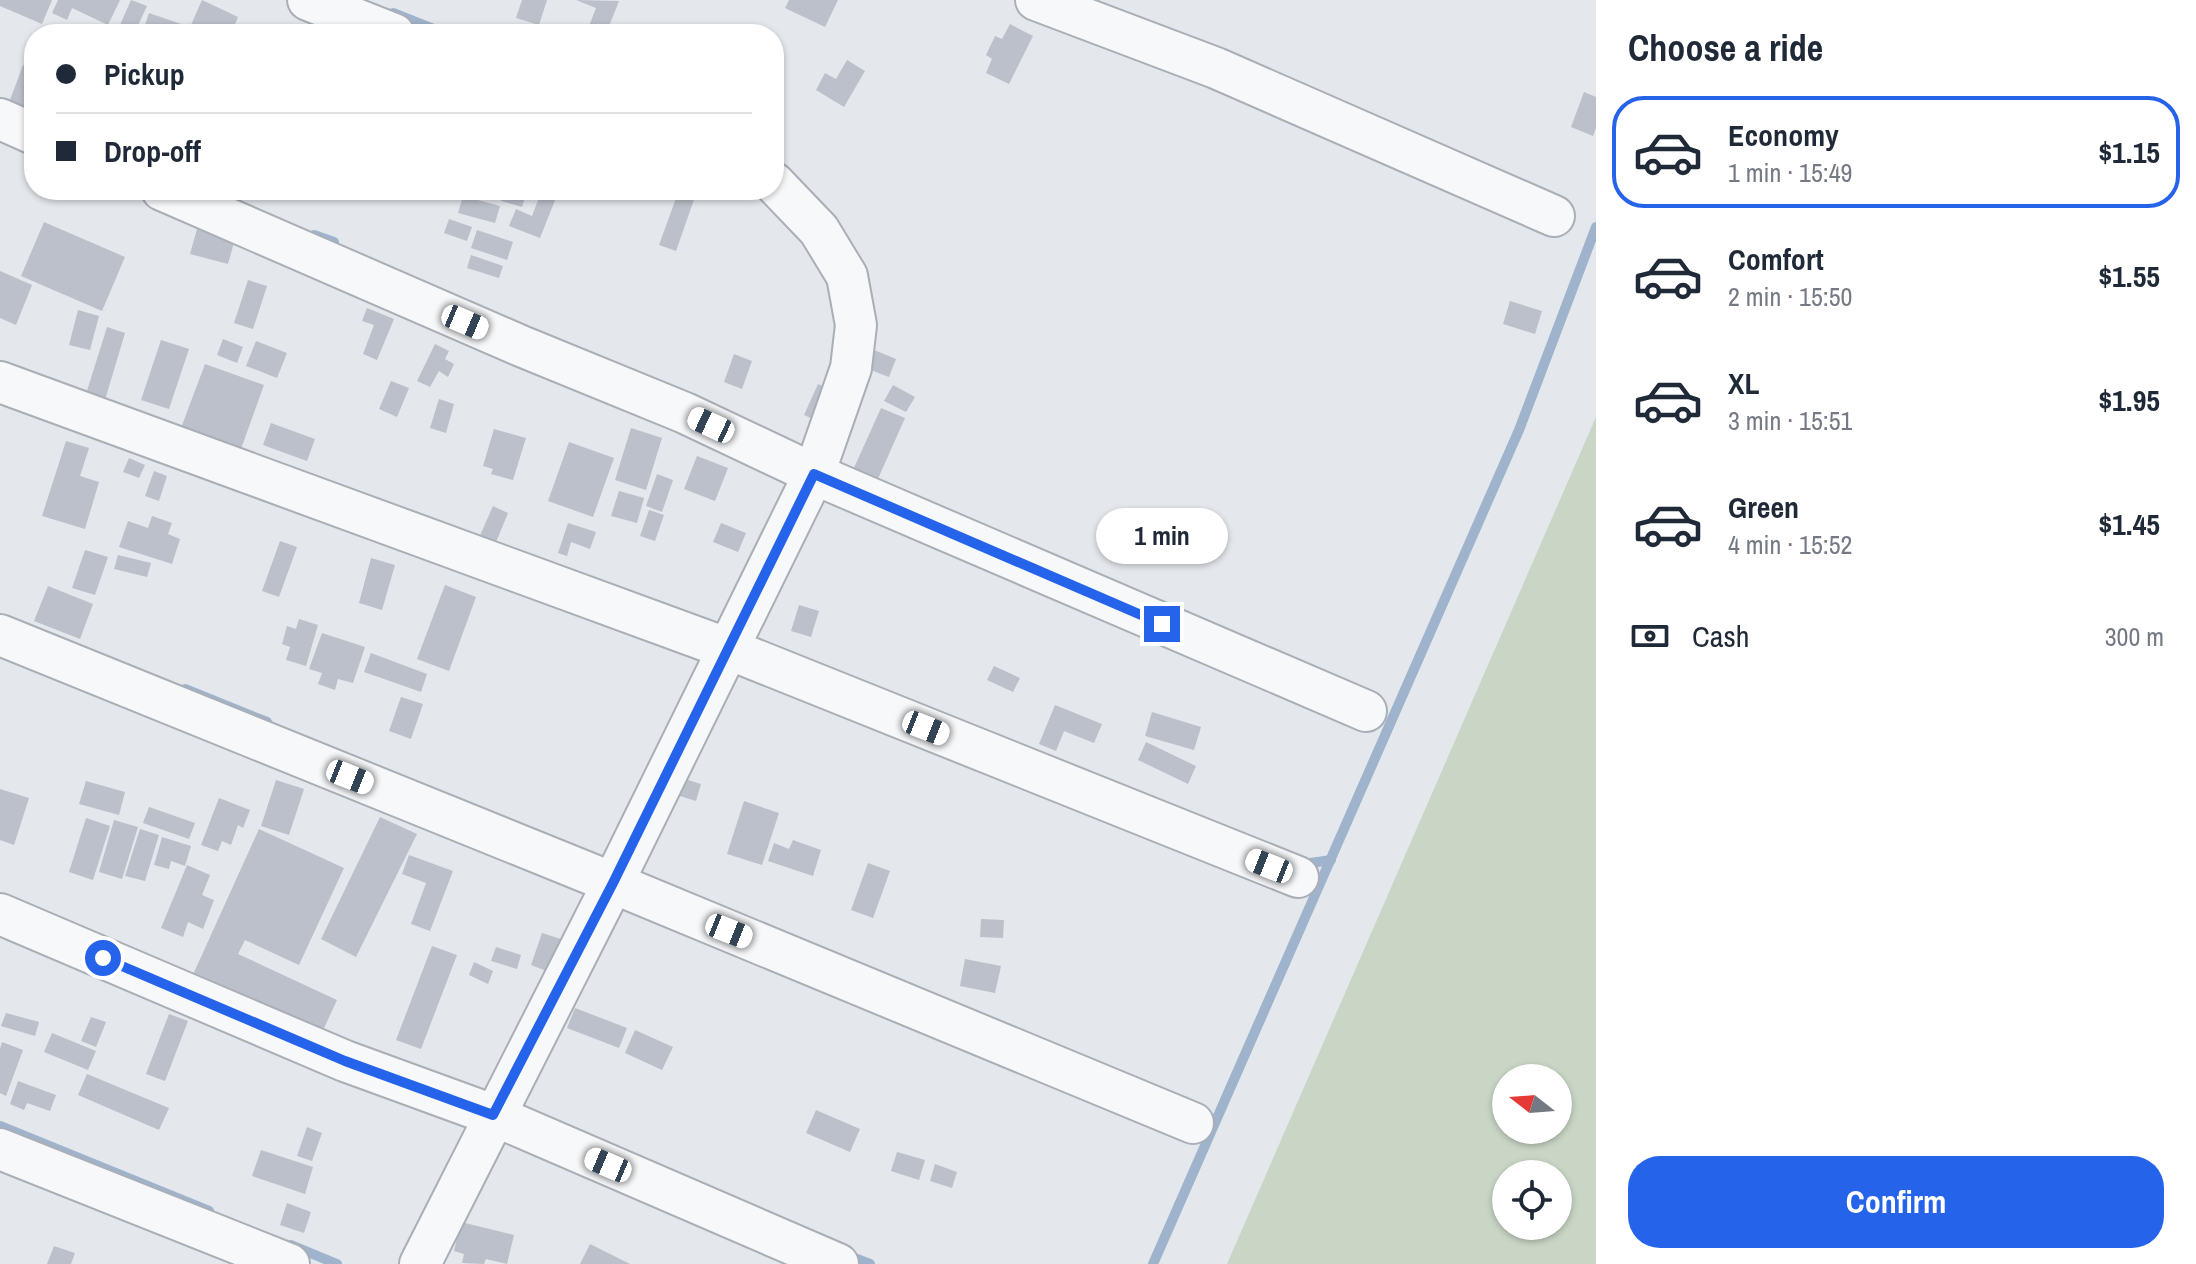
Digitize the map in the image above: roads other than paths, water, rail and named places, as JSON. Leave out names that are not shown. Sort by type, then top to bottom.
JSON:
[{"type":"street","points":[[308,0],[369,24]]},
{"type":"street","points":[[1036,0],[1216,68],[1554,216]]},
{"type":"street","points":[[0,119],[24,130]]},
{"type":"street","points":[[420,1264],[613,883],[814,474],[851,368],[856,325],[847,276],[819,230],[784,193]]},
{"type":"street","points":[[185,200],[521,346],[685,413],[814,474],[1366,711]]},
{"type":"street","points":[[0,382],[726,648],[1298,877]]},
{"type":"street","points":[[0,635],[613,883],[1193,1123]]},
{"type":"street","points":[[0,914],[345,1061],[493,1115],[838,1264]]},
{"type":"street","points":[[0,1149],[289,1264]]},
{"type":"waterway","points":[[393,13],[421,24]]},
{"type":"waterway","points":[[1153,1264],[1519,430],[1596,227]]},
{"type":"waterway","points":[[314,235],[334,242]]},
{"type":"waterway","points":[[185,689],[267,722]]},
{"type":"waterway","points":[[1300,863],[1331,860]]},
{"type":"waterway","points":[[0,1126],[209,1211]]},
{"type":"waterway","points":[[291,1245],[337,1264]]},
{"type":"waterway","points":[[844,1254],[870,1264]]}]
